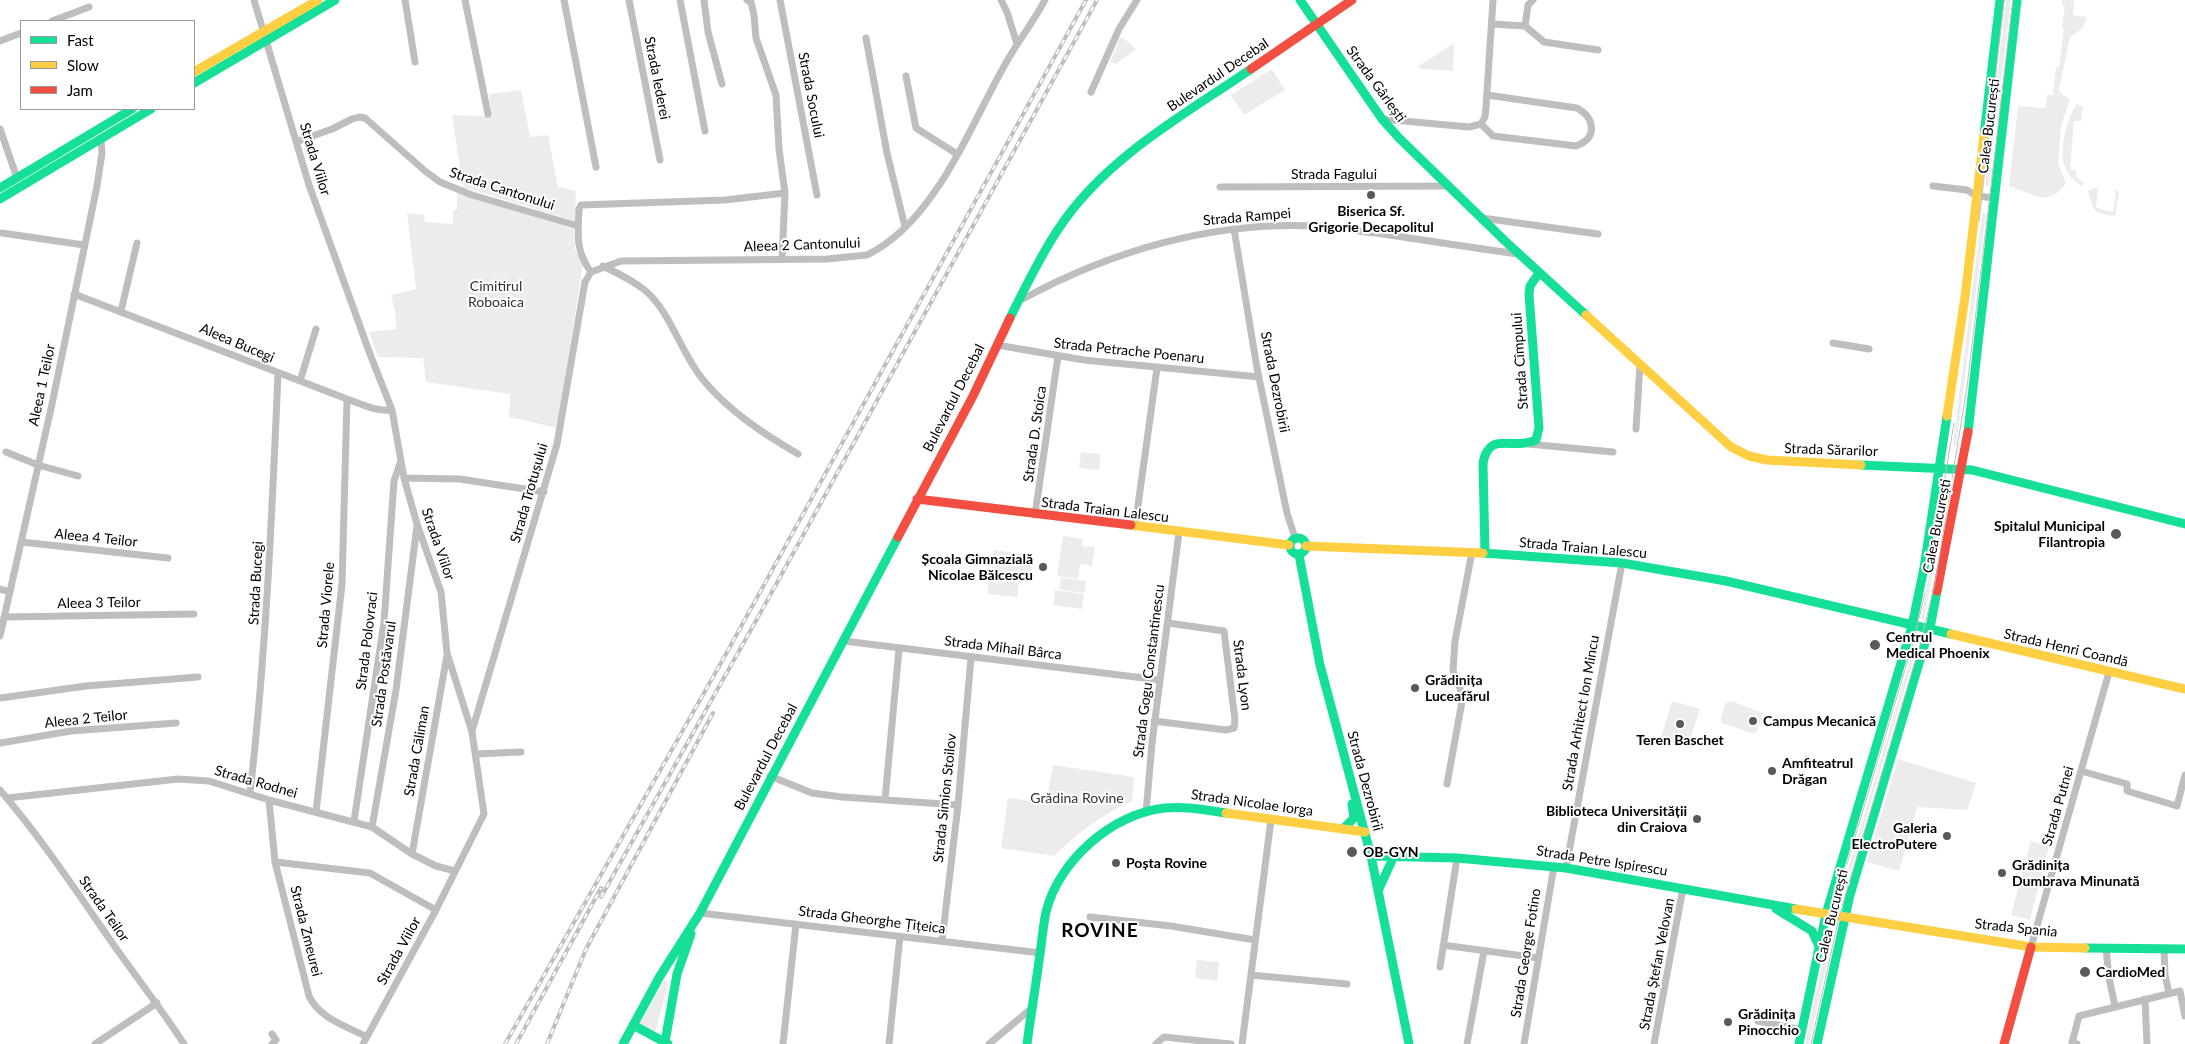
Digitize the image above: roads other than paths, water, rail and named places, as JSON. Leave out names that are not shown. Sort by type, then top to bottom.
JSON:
[{"type":"street","name":"Strada Viilor","points":[[254,0],[296,142],[338,268],[392,410],[404,478],[417,524],[441,592],[447,653],[472,732],[477,754],[484,814],[436,910],[365,1040]]},
{"type":"street","points":[[195,71],[318,0]]},
{"type":"street","points":[[195,83],[335,0]]},
{"type":"street","points":[[405,0],[415,62]]},
{"type":"street","points":[[465,0],[488,114]]},
{"type":"street","points":[[564,0],[596,167]]},
{"type":"street","name":"Strada Iederei","points":[[629,0],[660,160]]},
{"type":"street","points":[[680,0],[705,131]]},
{"type":"street","points":[[704,0],[708,32],[722,84]]},
{"type":"street","points":[[747,0],[751,2],[756,38],[776,95],[778,149],[785,193],[782,259]]},
{"type":"street","name":"Strada Socului","points":[[780,0],[817,195]]},
{"type":"street","points":[[1001,0],[1007,12],[1017,44]]},
{"type":"street","name":"Aleea 2 Cantonului","points":[[604,266],[621,261],[827,259],[868,255],[905,227],[931,199],[1017,44],[1046,0]]},
{"type":"street","points":[[1091,92],[1119,28],[1137,0]]},
{"type":"street","name":"Strada Gârlești","points":[[1300,0],[1382,119],[1399,138],[1539,273]]},
{"type":"street","name":"Bulevardul Decebal","points":[[624,1044],[660,976],[700,912],[770,776],[973,396],[1027,283],[1059,227],[1094,185],[1150,138],[1352,0]]},
{"type":"street","points":[[1382,119],[1469,126],[1480,124],[1485,117],[1493,0]]},
{"type":"street","points":[[1525,26],[1528,4],[1533,0]]},
{"type":"street","name":"Calea București","points":[[1799,1044],[1826,914],[1912,626],[1924,568],[1959,342],[2000,0]]},
{"type":"street","name":"Calea București","points":[[1817,1044],[1845,918],[1871,822],[1929,630],[1962,470],[1972,405],[2017,0]]},
{"type":"street","points":[[55,20],[89,7]]},
{"type":"street","points":[[1492,24],[1525,26],[1544,42],[1598,50]]},
{"type":"street","points":[[0,41],[20,33]]},
{"type":"street","points":[[866,38],[887,153],[905,227]]},
{"type":"street","points":[[906,76],[916,128],[957,154]]},
{"type":"street","points":[[1480,124],[1493,136],[1576,146],[1588,137],[1591,129],[1590,119],[1586,113],[1576,108],[1487,95]]},
{"type":"street","points":[[0,188],[130,110]]},
{"type":"street","points":[[0,199],[149,110]]},
{"type":"street","name":"Strada Cantonului","points":[[296,142],[332,129],[352,119],[358,117],[365,118],[424,172],[448,186],[472,195],[578,226]]},
{"type":"street","points":[[0,129],[17,178]]},
{"type":"street","name":"Aleea 1 Teilor","points":[[0,636],[98,178],[102,152],[101,139]]},
{"type":"street","name":"Strada Fagului","points":[[1220,187],[1449,186]]},
{"type":"street","points":[[1933,186],[1967,190],[1977,196],[1994,198]]},
{"type":"street","points":[[785,193],[725,200],[581,205],[578,226],[578,248],[591,272],[604,266],[652,297],[661,309],[686,357],[715,393],[750,424],[798,454]]},
{"type":"street","points":[[1482,218],[1598,234]]},
{"type":"street","name":"Strada Rampei","points":[[1019,301],[1055,282],[1116,256],[1156,244],[1234,229],[1277,225],[1318,226],[1519,254]]},
{"type":"street","name":"Strada Dezrobirii","points":[[1234,229],[1259,377],[1292,542]]},
{"type":"street","points":[[2,233],[84,246]]},
{"type":"street","points":[[121,311],[137,243]]},
{"type":"street","name":"Strada Trotușului","points":[[472,732],[557,444],[585,282],[591,272]]},
{"type":"street","name":"Strada Sărarilor","points":[[1539,273],[1718,437],[1749,456],[1788,462],[1975,471],[2185,524]]},
{"type":"street","name":"Strada Cîmpului","points":[[1528,444],[1536,440],[1539,428],[1529,294],[1530,286],[1539,273]]},
{"type":"street","name":"Aleea Bucegi","points":[[74,294],[370,408],[385,411],[392,410]]},
{"type":"street","points":[[300,381],[316,329]]},
{"type":"street","points":[[1833,343],[1869,349]]},
{"type":"street","name":"Strada Petrache Poenaru","points":[[997,345],[1058,356],[1157,368],[1259,377]]},
{"type":"street","name":"Strada D. Stoica","points":[[1035,515],[1058,356]]},
{"type":"street","points":[[1636,428],[1640,364]]},
{"type":"street","points":[[1135,527],[1157,368]]},
{"type":"street","name":"Strada Bucegi","points":[[250,793],[260,706],[270,570],[278,374]]},
{"type":"street","name":"Strada Viorele","points":[[316,812],[342,584],[347,399]]},
{"type":"street","points":[[1485,553],[1483,463],[1485,449],[1488,446],[1494,444],[1528,444],[1613,452]]},
{"type":"street","points":[[6,452],[38,465],[78,476]]},
{"type":"street","name":"Strada Polovraci","points":[[354,821],[384,622],[394,480],[400,463]]},
{"type":"street","points":[[404,478],[460,479],[544,492]]},
{"type":"street","name":"Strada Traian Lalescu","points":[[917,499],[1135,527],[1292,542]]},
{"type":"street","name":"Strada Postăvarul","points":[[372,827],[396,690],[417,524]]},
{"type":"street","name":"Strada Gogu Constantinescu","points":[[1146,813],[1154,721],[1179,532]]},
{"type":"street","points":[[1304,540],[1306,546],[1305,550],[1299,554],[1292,553],[1292,542],[1304,540]]},
{"type":"street","name":"Aleea 4 Teilor","points":[[21,542],[168,558]]},
{"type":"street","name":"Strada Traian Lalescu","points":[[1306,546],[1472,552],[1622,563],[1726,581],[1912,626]]},
{"type":"street","points":[[1447,784],[1463,696],[1453,671],[1455,641],[1472,552]]},
{"type":"street","name":"Strada Dezrobirii","points":[[1299,554],[1320,665],[1371,856],[1409,1044]]},
{"type":"street","name":"Strada Arhitect Ion Mincu","points":[[1566,868],[1622,563]]},
{"type":"street","points":[[0,588],[10,592]]},
{"type":"street","name":"Aleea 3 Teilor","points":[[4,617],[194,614]]},
{"type":"street","name":"Strada Lyon","points":[[1154,721],[1226,730],[1234,728],[1235,720],[1224,631],[1168,623]]},
{"type":"street","name":"Strada Henri Coandă","points":[[1912,626],[2185,690]]},
{"type":"street","name":"Strada Mihail Bârca","points":[[844,640],[900,649],[1160,680]]},
{"type":"street","points":[[885,800],[900,649]]},
{"type":"street","name":"Strada Căliman","points":[[412,854],[447,653]]},
{"type":"street","name":"Strada Simion Stoilov","points":[[942,941],[958,805],[972,658]]},
{"type":"street","name":"Strada Putnei","points":[[2032,947],[2109,672]]},
{"type":"street","points":[[0,698],[86,686],[198,677]]},
{"type":"street","name":"Aleea 2 Teilor","points":[[0,743],[70,731],[176,723]]},
{"type":"street","points":[[477,754],[521,752]]},
{"type":"street","points":[[2081,771],[2127,784],[2127,791],[2177,806],[2182,796],[2185,775]]},
{"type":"street","points":[[770,776],[812,793],[958,805]]},
{"type":"street","name":"Strada Rodnei","points":[[7,798],[178,779],[209,781],[269,800],[372,827],[412,854],[436,866],[455,871]]},
{"type":"street","points":[[1343,829],[1354,818],[1350,794],[1351,781]]},
{"type":"street","name":"Strada Teilor","points":[[0,790],[37,834],[125,961],[158,1003],[184,1044]]},
{"type":"street","name":"Strada Zmeurei","points":[[269,800],[276,862],[308,996],[313,1005],[325,1016],[365,1040]]},
{"type":"street","name":"Strada Nicolae Iorga","points":[[1027,1044],[1046,911],[1061,877],[1071,861],[1081,850],[1100,837],[1131,819],[1163,808],[1198,808],[1365,832]]},
{"type":"street","points":[[1242,1044],[1271,820]]},
{"type":"street","name":"Strada Petre Ispirescu","points":[[1371,856],[1457,858],[1554,866],[1826,914]]},
{"type":"street","points":[[1378,891],[1394,856]]},
{"type":"street","points":[[1440,967],[1457,858]]},
{"type":"street","points":[[276,862],[370,873],[436,910]]},
{"type":"street","name":"Strada George Fotino","points":[[1524,1044],[1554,866]]},
{"type":"street","name":"Strada Ștefan Velovan","points":[[1654,1044],[1683,888]]},
{"type":"street","points":[[1767,904],[1807,926],[1816,936],[1819,947]]},
{"type":"street","name":"Bulevardul Decebal","points":[[666,1043],[677,974],[700,912]]},
{"type":"street","name":"Strada Gheorghe Țițeica","points":[[700,912],[1041,953]]},
{"type":"street","name":"Strada Spania","points":[[1826,914],[2032,947],[2185,949]]},
{"type":"street","points":[[1090,917],[1171,926],[1255,940]]},
{"type":"street","points":[[783,1044],[796,924]]},
{"type":"street","points":[[889,1044],[900,936]]},
{"type":"street","points":[[1443,945],[1538,958]]},
{"type":"street","points":[[2004,1044],[2032,947]]},
{"type":"street","points":[[2106,948],[2109,978],[2115,1006]]},
{"type":"street","points":[[2164,948],[2165,975],[2169,993]]},
{"type":"street","points":[[1468,1044],[1484,950]]},
{"type":"street","points":[[1251,975],[1347,984]]},
{"type":"street","points":[[2077,1044],[2072,1043],[2079,1016],[2115,1006],[2180,991],[2185,1016]]},
{"type":"street","points":[[2145,999],[2146,1044]]},
{"type":"street","points":[[96,1044],[158,1003]]},
{"type":"street","points":[[989,1044],[1032,1008]]},
{"type":"street","points":[[1758,1021],[1802,1030]]},
{"type":"street","points":[[633,1025],[666,1043]]},
{"type":"street","points":[[272,1034],[276,1040],[272,1044]]},
{"type":"street","points":[[1156,1044],[1164,1036],[1231,1044]]},
{"type":"tram line","points":[[1979,222],[2004,0]]},
{"type":"tram line","points":[[1811,1044],[1839,917],[1920,645],[1935,583],[1967,387],[2013,0]]},
{"type":"tram line","points":[[1929,573],[1954,423]]},
{"type":"tram line","points":[[1847,864],[1913,643],[1925,593]]},
{"type":"railway","points":[[505,1044],[721,663],[1086,0]]},
{"type":"railway","points":[[601,897],[762,610],[1097,0]]},
{"type":"railway","points":[[547,1044],[586,949],[713,713]]},
{"type":"railway","points":[[516,1044],[601,888]]},
{"type":"place","name":"Biserica Sf. Grigorie Decapolitul","points":[[1371,195]]},
{"type":"place","name":"Spitalul Municipal Filantropia","points":[[2116,534]]},
{"type":"place","name":"Școala Gimnazială Nicolae Bălcescu","points":[[1043,567]]},
{"type":"place","name":"Centrul Medical Phoenix","points":[[1875,645]]},
{"type":"place","name":"Grădinița Luceafărul","points":[[1415,688]]},
{"type":"place","name":"Campus Mecanică","points":[[1753,721]]},
{"type":"place","name":"Teren Baschet","points":[[1680,724]]},
{"type":"place","name":"Amfiteatrul Drăgan","points":[[1772,771]]},
{"type":"place","name":"Biblioteca Universității din Craiova","points":[[1697,819]]},
{"type":"place","name":"Galeria ElectroPutere","points":[[1947,836]]},
{"type":"place","name":"OB-GYN","points":[[1352,852]]},
{"type":"place","name":"Poșta Rovine","points":[[1116,863]]},
{"type":"place","name":"Grădinița Dumbrava Minunată","points":[[2002,873]]},
{"type":"place","name":"CardioMed","points":[[2085,972]]},
{"type":"place","name":"Grădinița Pinocchio","points":[[1728,1022]]},
{"type":"district","name":"ROVINE","points":[[1100,931]]},
{"type":"park label","name":"Cimitirul Roboaica","points":[[496,294]]},
{"type":"park label","name":"Grădina Rovine","points":[[1077,798]]}]
